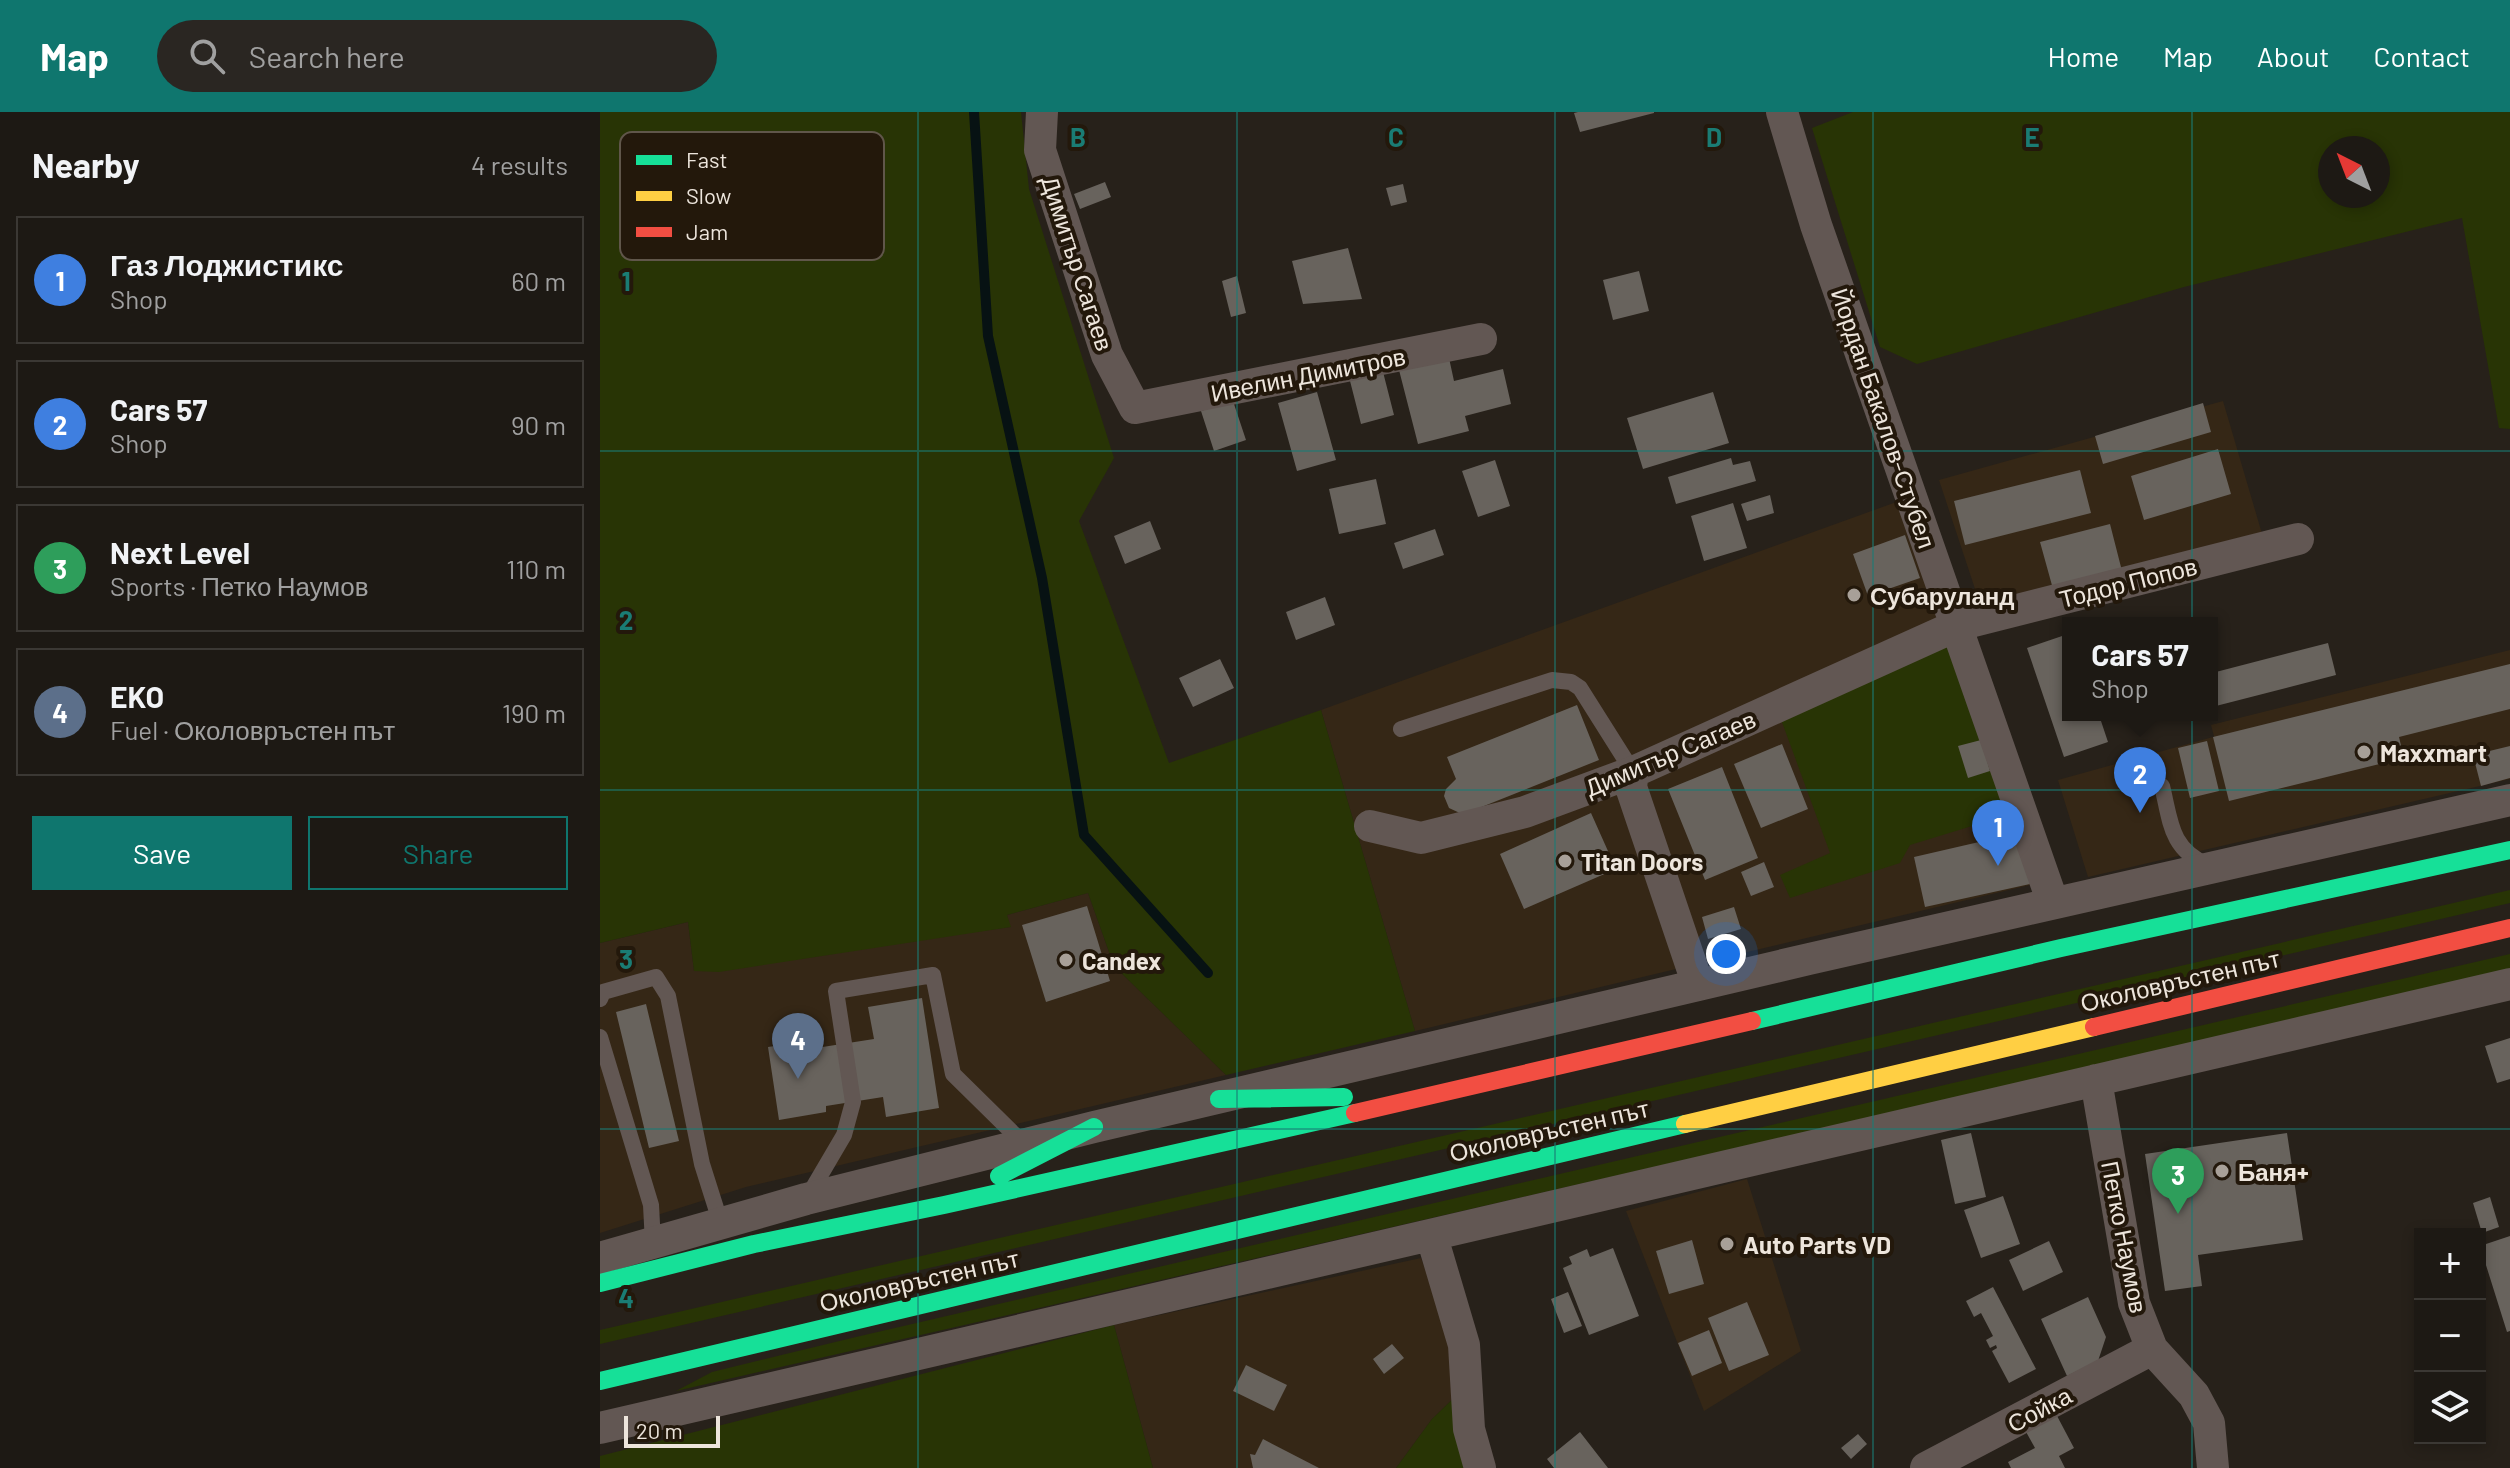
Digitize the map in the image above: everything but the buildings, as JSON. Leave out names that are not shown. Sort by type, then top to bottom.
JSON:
[{"type":"highway","points":[[2384,878],[2482,836]]},
{"type":"highway","points":[[600,1283],[754,1244],[944,1205],[1434,1095],[2061,948],[2510,850]]},
{"type":"highway","name":"Околовръстен път","points":[[600,1381],[2510,928]]},
{"type":"highway","points":[[1219,1099],[1434,1095]]},
{"type":"highway","points":[[944,1205],[1094,1127]]},
{"type":"highway","points":[[600,1396],[674,1363]]},
{"type":"street","name":"Димитър Сагаев","points":[[1042,112],[1040,150],[1107,355],[1135,408]]},
{"type":"street","name":"Йордан Бакалов-Стубел","points":[[1782,112],[1816,225],[2053,903]]},
{"type":"street","name":"Ивелин Димитров","points":[[1135,408],[1481,339]]},
{"type":"street","name":"Тодор Попов","points":[[1958,625],[2298,539]]},
{"type":"street","name":"Димитър Сагаев","points":[[1370,826],[1421,838],[1525,812],[1633,772],[1958,625]]},
{"type":"street","points":[[1633,772],[1631,787],[1698,985]]},
{"type":"street","points":[[600,1258],[806,1199],[1094,1127],[2053,903],[2510,800]]},
{"type":"street","points":[[600,1428],[2510,984]]},
{"type":"street","name":"Петко Наумов","points":[[2096,1080],[2134,1303],[2152,1349],[2194,1395],[2209,1423],[2213,1468]]},
{"type":"street","points":[[1432,1237],[1464,1345],[1469,1429],[1480,1468]]},
{"type":"street","name":"Сойка","points":[[1926,1468],[2152,1349]]},
{"type":"lane","points":[[1401,729],[1552,680],[1571,682],[1580,688],[1633,772]]},
{"type":"lane","points":[[2162,786],[2179,847],[2212,868]]},
{"type":"lane","points":[[806,1199],[844,1135],[853,1102],[836,991],[933,975],[953,1074],[1026,1146]]},
{"type":"lane","points":[[600,999],[603,992],[656,977],[668,996],[702,1164],[721,1224]]},
{"type":"lane","points":[[600,1037],[651,1205],[653,1243]]},
{"type":"shaded area","points":[[2223,401],[2265,544],[1982,610],[1939,480]]},
{"type":"shaded area","points":[[1913,496],[2047,881],[1415,1031],[1321,710]]},
{"type":"shaded area","name":"Maxxmart","points":[[2510,650],[2510,779],[2088,877],[2058,780],[2213,737],[2215,740],[2211,725]]},
{"type":"shaded area","points":[[1088,893],[1114,966],[1226,1075],[746,1187],[600,1233],[600,943],[688,922],[694,971],[1010,927],[1007,915]]},
{"type":"shaded area","points":[[1747,1179],[1801,1351],[1704,1411],[1626,1211]]},
{"type":"shaded area","points":[[1421,1258],[1455,1350],[1458,1394],[1432,1419],[1396,1468],[1153,1468],[1114,1325]]},
{"type":"green space","points":[[600,112],[1021,112],[1029,189],[1114,458],[1079,521],[1169,763],[1321,710],[1415,1031],[1226,1075],[1114,966],[1088,893],[1007,915],[1011,927],[719,972],[694,971],[688,922],[600,943]]},
{"type":"green space","points":[[1853,112],[2510,112],[2510,429],[2499,428],[2462,218],[2184,287],[1917,364],[1880,347],[1812,128]]},
{"type":"green space","points":[[1949,642],[2008,815],[1910,845],[1900,863],[1790,898],[1780,875],[1830,853],[1779,714]]},
{"type":"green space","points":[[2510,890],[2510,903],[600,1344],[600,1330]]},
{"type":"green space","points":[[2510,954],[2510,971],[676,1391],[712,1372],[856,1337]]},
{"type":"green space","points":[[1114,1325],[1153,1468],[600,1468],[600,1456]]},
{"type":"green space","points":[[1458,1394],[1465,1468],[1396,1468],[1432,1419]]},
{"type":"waterway","points":[[974,112],[988,336],[1042,578],[1084,835],[1208,973]]},
{"type":"traffic: fast","points":[[1752,1021],[2061,948],[2510,850]]},
{"type":"traffic: fast","points":[[1219,1099],[1344,1097]]},
{"type":"traffic: fast","points":[[600,1283],[754,1244],[1355,1113]]},
{"type":"traffic: fast","points":[[600,1381],[1685,1124]]},
{"type":"traffic: fast","points":[[999,1176],[1094,1127]]},
{"type":"traffic: slow","points":[[1685,1124],[2094,1027]]},
{"type":"traffic: jam","points":[[2094,1027],[2510,928]]},
{"type":"traffic: jam","points":[[1355,1113],[1752,1021]]},
{"type":"place","name":"Субаруланд","points":[[1854,595]]},
{"type":"place","name":"Maxxmart","points":[[2364,752]]},
{"type":"place","name":"Cars 57","points":[[2140,813]]},
{"type":"place","name":"Titan Doors","points":[[1565,861]]},
{"type":"place","name":"Газ Лоджистикс","points":[[1998,866]]},
{"type":"place","name":"Candex","points":[[1066,960]]},
{"type":"place","name":"EKO","points":[[798,1079]]},
{"type":"place","name":"Баня+","points":[[2222,1171]]},
{"type":"place","name":"Next Level","points":[[2178,1214]]},
{"type":"place","name":"Auto Parts VD","points":[[1727,1244]]}]
